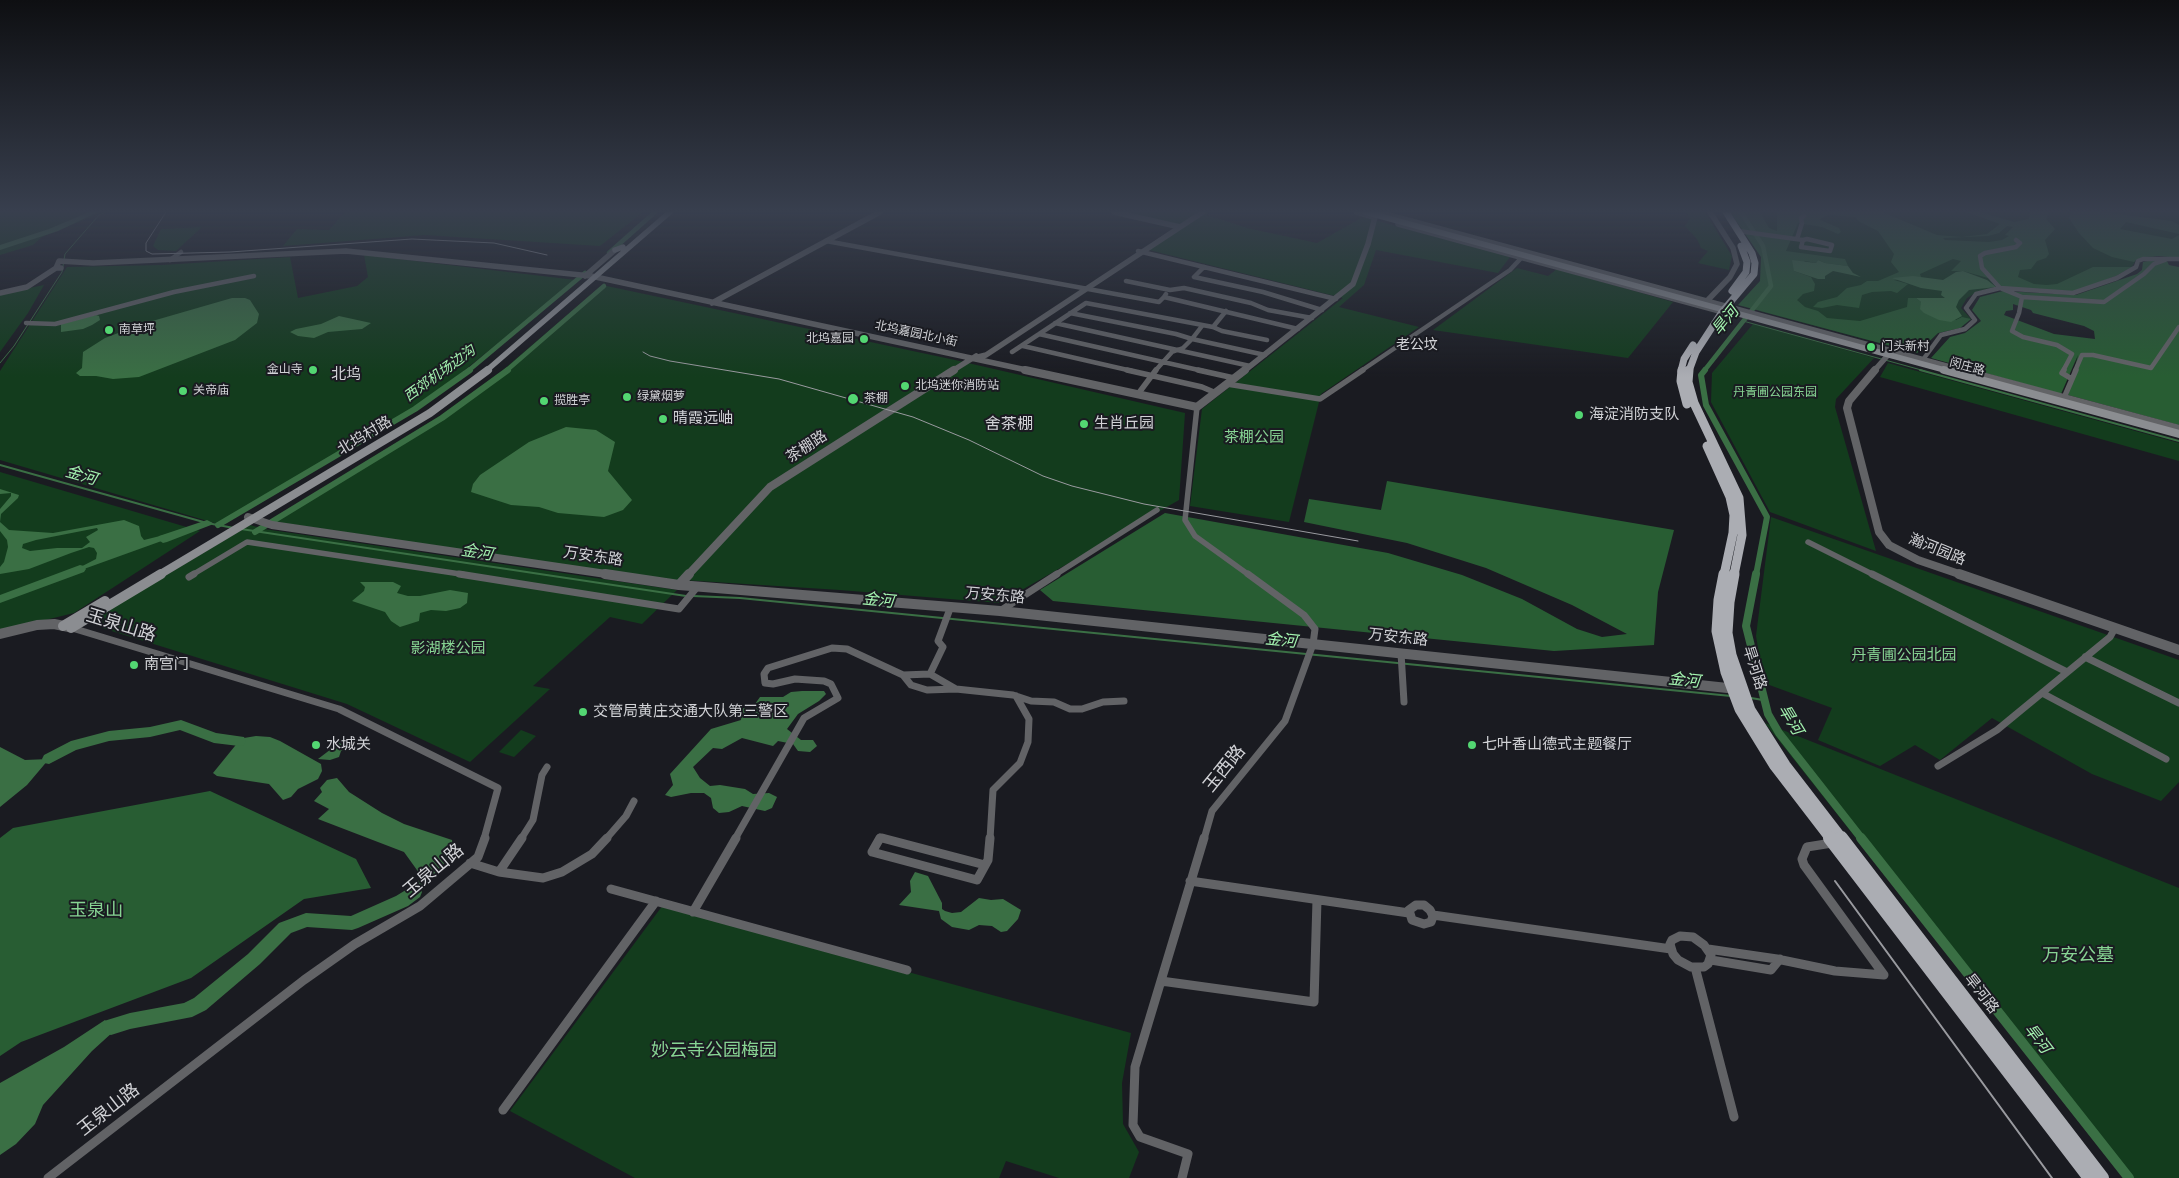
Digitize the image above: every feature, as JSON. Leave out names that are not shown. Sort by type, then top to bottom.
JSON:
[{"type":"main road","name":"北坞村路","points":[[67,627],[423,417],[456,395],[498,362],[601,267]]},
{"type":"main road","name":"北坞村路","points":[[590,277],[602,267]]},
{"type":"main road","points":[[1561,267],[1721,308]]},
{"type":"main road","name":"旱河路","points":[[1747,267],[1746,272],[1721,308],[1692,360],[1688,382],[1694,403],[1739,498],[1742,535],[1729,602],[1727,633],[1730,655],[1740,696],[1758,742],[1775,766],[2090,1178]]},
{"type":"main road","name":"旱河路","points":[[1721,308],[1748,283],[1754,274],[1755,267]]},
{"type":"main road","name":"闵庄路","points":[[1753,317],[1922,360],[2179,433]]},
{"type":"main road","name":"旱河路","points":[[1740,696],[1785,765],[2102,1178]]},
{"type":"street","points":[[0,293],[27,287],[58,267]]},
{"type":"street","points":[[499,267],[590,277]]},
{"type":"street","name":"北坞村路","points":[[590,277],[600,267]]},
{"type":"street","points":[[712,303],[778,267]]},
{"type":"street","points":[[965,267],[1092,291],[1091,294],[1097,295],[1103,292],[1159,302],[1170,290]]},
{"type":"street","name":"茶棚路","points":[[679,585],[770,487],[972,358],[986,355],[1116,267]]},
{"type":"street","points":[[1184,288],[1204,267],[1336,299]]},
{"type":"street","points":[[1197,407],[1336,299],[1353,284],[1360,267]]},
{"type":"street","points":[[1227,384],[1320,399],[1513,267]]},
{"type":"street","points":[[1557,267],[1630,288],[1753,317]]},
{"type":"street","points":[[1577,267],[1706,302],[1721,308]]},
{"type":"street","points":[[1706,302],[1730,277],[1735,267]]},
{"type":"street","points":[[1982,267],[2000,288],[2022,297],[2104,302],[2151,267]]},
{"type":"street","points":[[1885,358],[1922,360],[1941,335],[1965,329],[1975,320],[1966,308],[1976,294],[2000,288],[2072,293],[2117,278],[2136,267]]},
{"type":"street","points":[[28,323],[55,324],[174,292],[254,276]]},
{"type":"street","name":"北坞嘉园北小街","points":[[590,277],[604,282],[712,303],[959,358],[972,358],[1197,407]]},
{"type":"street","points":[[1194,278],[1263,292],[1322,310]]},
{"type":"street","points":[[1126,281],[1170,290],[1184,288],[1251,303],[1268,310],[1312,318]]},
{"type":"street","points":[[1621,282],[1630,288]]},
{"type":"street","points":[[1164,297],[1298,329]]},
{"type":"street","points":[[2022,297],[2019,313],[2012,331],[2023,337],[2057,345],[2072,354],[2062,373],[2072,379]]},
{"type":"street","points":[[1012,352],[1086,303],[1213,327],[1268,340]]},
{"type":"street","points":[[1213,327],[1226,312]]},
{"type":"street","points":[[1070,313],[1176,334],[1265,355]]},
{"type":"street","name":"闵庄路","points":[[1753,317],[1885,358],[2179,433]]},
{"type":"street","points":[[1055,323],[1250,366]]},
{"type":"street","points":[[1138,394],[1162,362],[1172,352],[1183,348],[1202,326]]},
{"type":"street","points":[[2064,399],[2082,355],[2087,354],[2151,368],[2179,327]]},
{"type":"street","points":[[1039,334],[1234,378]]},
{"type":"street","points":[[1023,346],[1202,387],[1216,392]]},
{"type":"street","name":"瀚河园路","points":[[1885,358],[1849,401],[1848,408],[1879,532],[1889,545],[1918,560],[2179,650]]},
{"type":"street","name":"玉西路","points":[[1182,1178],[1188,1154],[1140,1137],[1133,1125],[1135,1066],[1212,811],[1285,721],[1312,647],[1315,629],[1304,615],[1195,536],[1186,520],[1197,407]]},
{"type":"street","points":[[1000,611],[1157,510]]},
{"type":"street","name":"万安东路","points":[[251,518],[272,524],[679,585],[950,611],[1000,611],[1312,647],[1401,660],[1740,696]]},
{"type":"street","points":[[189,577],[247,542],[590,594],[679,610],[698,586]]},
{"type":"street","points":[[1808,542],[2067,672]]},
{"type":"street","points":[[930,674],[943,647],[938,640],[950,611]]},
{"type":"street","name":"玉泉山路","points":[[0,634],[37,625],[67,627],[339,709],[498,788],[491,820],[478,857],[420,906],[355,944],[304,980],[48,1178]]},
{"type":"street","points":[[1938,766],[1997,730],[2086,658],[2110,637],[2115,628]]},
{"type":"street","points":[[694,912],[804,718],[831,704],[838,698],[831,684],[824,681],[796,679],[773,684],[766,682],[764,674],[768,668],[832,648],[847,649],[902,675],[911,685],[927,690],[956,689],[1016,696],[1031,701],[1054,702],[1070,709],[1082,709],[1103,702],[1124,701]]},
{"type":"street","points":[[2086,658],[2179,703]]},
{"type":"street","points":[[1401,660],[1404,702]]},
{"type":"street","points":[[902,675],[930,674],[956,689]]},
{"type":"street","points":[[2042,693],[2166,759]]},
{"type":"street","points":[[985,865],[880,837],[872,852],[976,880],[985,865],[988,860],[993,790],[1013,773],[1020,763],[1028,742],[1029,719],[1016,696]]},
{"type":"street","points":[[499,872],[533,820],[542,775],[547,767]]},
{"type":"street","points":[[470,863],[499,872],[543,878],[562,872],[592,854],[621,822],[634,801]]},
{"type":"street","points":[[1711,960],[1704,967],[1695,968],[1678,960],[1671,949],[1672,940],[1680,936],[1693,937],[1708,949],[1780,959],[1835,971],[1884,975],[1804,865],[1802,859],[1807,847],[1834,843]]},
{"type":"street","points":[[1190,881],[1409,913],[1416,922],[1424,924],[1431,922],[1433,915]]},
{"type":"street","points":[[611,889],[907,970]]},
{"type":"street","points":[[1160,981],[1314,1002],[1317,900]]},
{"type":"street","points":[[503,1110],[656,901]]},
{"type":"street","points":[[1409,913],[1410,908],[1420,904],[1427,907],[1433,915],[1671,949]]},
{"type":"street","points":[[1708,949],[1711,960]]},
{"type":"street","points":[[1711,960],[1771,970],[1780,959]]},
{"type":"street","points":[[1695,968],[1734,1117]]},
{"type":"green space","points":[[67,267],[292,267],[298,298],[357,286],[368,277],[366,267],[466,267],[576,280],[430,398],[218,524],[0,460],[0,371]]},
{"type":"green space","name":"茶棚公园","points":[[1218,267],[1370,267],[1364,285],[1339,307],[1419,327],[1321,394],[1289,522],[1190,506],[1202,409],[1343,298]]},
{"type":"green space","name":"茶棚公园","points":[[1466,267],[1503,267],[1498,273]]},
{"type":"green space","points":[[1716,267],[1730,267],[1729,270]]},
{"type":"green space","points":[[1761,267],[1798,267],[1794,271],[1811,277],[1815,284],[1814,291],[1803,294],[1797,300],[1805,307],[1818,311],[1827,318],[1860,321],[1907,307],[1908,298],[1916,298],[1956,320],[1962,317],[1971,319],[1960,328],[1938,333],[1917,353],[1738,305],[1760,281]]},
{"type":"green space","points":[[1768,267],[2132,267],[2116,276],[2073,292],[1997,287],[1977,292],[1967,298],[1961,308],[1971,319],[1960,328],[1938,333],[1917,353],[1760,311],[1779,289]]},
{"type":"green space","points":[[1895,267],[1935,267],[1920,274],[1921,277],[1894,280],[1908,284],[1897,293],[1891,291],[1872,292],[1862,295],[1859,308],[1837,305],[1822,308],[1813,307],[1818,302],[1837,297],[1847,288],[1861,285],[1867,281],[1878,281],[1899,272]]},
{"type":"green space","points":[[1955,267],[2033,267],[2031,269],[2020,270],[2018,277],[2034,284],[2047,285],[2057,284],[2093,267],[2132,267],[2116,276],[2073,292],[2001,287],[1995,280],[1963,271],[1951,271]]},
{"type":"green space","points":[[2142,267],[2179,267],[2179,425],[2068,395],[2078,355],[2061,394],[1931,358],[1950,337],[1965,333],[1981,321],[1972,310],[1980,297],[2003,291],[2076,295],[2137,274],[2142,270]],"holes":[[[2013,304],[2031,310],[2033,313],[2084,326],[2094,331],[2095,339],[2054,334],[2004,315],[2006,311],[2013,310]]]},
{"type":"green space","points":[[1517,268],[1548,276],[1557,269],[1673,302],[1628,358],[1433,330]]},
{"type":"green space","points":[[44,285],[28,313],[0,352],[0,292],[5,293]]},
{"type":"green space","points":[[602,285],[955,360],[1185,413],[1179,500],[999,603],[840,590],[683,580],[680,582],[270,521],[441,415],[503,370]]},
{"type":"green space","name":"丹青圃公园东园","points":[[1753,324],[1874,358],[1836,399],[1835,407],[1876,551],[1770,512],[1711,402],[1712,373]]},
{"type":"green space","points":[[1888,363],[2179,443],[2179,461],[1880,377]]},
{"type":"green space","points":[[0,472],[200,531],[74,613],[0,631]]},
{"type":"green space","points":[[1387,481],[1674,530],[1658,592],[1654,645],[1554,651],[1053,601],[1040,590],[1165,513],[1388,553],[1462,575],[1522,599],[1577,629],[1602,637],[1627,634],[1572,605],[1486,568],[1407,543],[1304,522],[1309,499],[1381,510]]},
{"type":"green space","name":"丹青圃公园北园","points":[[1771,517],[2179,660],[2179,782],[2161,801],[2092,774],[1992,718],[1940,760],[1915,745],[1880,766],[1818,740],[1832,708],[1764,683],[1756,636]]},
{"type":"green space","name":"影湖楼公园","points":[[250,525],[264,529],[677,590],[642,624],[610,617],[533,686],[550,689],[470,762],[347,704],[102,628],[103,613]]},
{"type":"green space","name":"万安公墓","points":[[1765,723],[2179,888],[2179,1178],[2125,1178]]},
{"type":"green space","points":[[521,730],[536,736],[514,757],[499,752]]},
{"type":"green space","name":"玉泉山","points":[[210,791],[356,859],[371,888],[304,899],[191,978],[21,1042],[0,1056],[0,838],[13,828]]},
{"type":"green space","name":"妙云寺公园梅园","points":[[663,905],[1131,1033],[1122,1083],[1123,1124],[1139,1152],[1129,1178],[1059,1178],[1006,1161],[999,1178],[635,1178],[510,1111]]},
{"type":"shaded area","points":[[1793,267],[1849,267],[1853,273],[1861,277],[1833,271],[1825,276],[1825,279],[1818,279],[1794,271]]},
{"type":"shaded area","points":[[1963,271],[1987,280],[1996,287],[1969,290],[1959,300],[1956,307],[1962,316],[1951,322],[1939,320],[1924,313],[1920,309],[1921,302],[1916,298],[1945,298],[1941,295],[1942,291],[1921,288],[1892,278],[1913,276],[1943,280],[1956,272]]},
{"type":"shaded area","points":[[232,298],[250,300],[259,314],[257,323],[235,340],[139,377],[113,379],[80,376],[76,373],[82,368],[83,352],[105,338],[142,324]]},
{"type":"shaded area","points":[[96,315],[99,316],[100,320],[92,325],[83,329],[61,332],[61,323]]},
{"type":"shaded area","points":[[339,316],[371,323],[362,329],[328,332],[314,338],[298,336],[290,332],[321,324]]},
{"type":"shaded area","points":[[566,427],[596,430],[615,442],[608,471],[632,500],[623,510],[604,517],[558,513],[539,507],[511,505],[471,492],[473,484],[480,475],[529,442]]},
{"type":"shaded area","points":[[0,489],[19,495],[1,514],[0,522],[0,509],[11,496],[11,493],[0,494]]},
{"type":"shaded area","points":[[124,520],[139,526],[144,540],[176,532],[181,534],[70,574],[65,575],[96,559],[97,553],[94,548],[89,547],[29,569],[0,574],[0,567],[4,562],[8,547],[7,540],[0,531],[0,522],[9,530],[53,533]],"holes":[[[97,528],[98,530],[86,537],[90,542],[82,548],[30,551],[22,548],[23,544],[36,540]]]},
{"type":"shaded area","points":[[360,582],[393,582],[401,586],[397,593],[408,596],[420,596],[450,590],[468,593],[467,603],[460,608],[446,611],[431,610],[420,613],[419,621],[400,627],[391,621],[385,612],[352,601],[364,591],[365,587]]},
{"type":"shaded area","points":[[824,691],[826,694],[819,701],[798,714],[787,729],[801,740],[813,740],[817,746],[810,752],[798,751],[793,744],[778,741],[773,746],[742,738],[722,749],[713,748],[693,767],[700,778],[710,786],[720,785],[745,789],[753,794],[769,793],[777,797],[772,808],[765,811],[742,806],[729,812],[719,813],[713,808],[711,798],[704,793],[691,793],[671,797],[665,795],[673,785],[670,774],[711,729],[741,720],[740,711],[749,704],[751,706],[755,704],[760,697],[783,697],[791,692]]},
{"type":"shaded area","points":[[256,736],[270,737],[280,741],[321,764],[322,771],[318,779],[298,789],[291,797],[283,800],[269,784],[217,776],[213,773],[239,741]]},
{"type":"shaded area","points":[[339,743],[347,747],[341,751],[339,757],[330,760],[318,759]]},
{"type":"shaded area","points":[[0,747],[25,760],[49,759],[27,785],[0,807]]},
{"type":"shaded area","points":[[337,778],[349,792],[382,813],[404,824],[452,840],[453,849],[440,870],[417,894],[410,890],[422,877],[404,852],[318,819],[329,809],[314,801],[322,792],[320,788],[327,780]]},
{"type":"shaded area","points":[[915,872],[928,876],[942,903],[942,909],[945,911],[952,913],[961,912],[979,898],[1003,899],[1021,910],[1018,919],[1007,931],[1001,932],[992,926],[979,925],[969,930],[952,927],[941,919],[939,911],[899,905],[911,892],[910,881]]},
{"type":"shaded area","points":[[105,1020],[114,1031],[92,1051],[43,1105],[35,1124],[16,1144],[0,1155],[0,1083],[64,1047]]},
{"type":"waterway","name":"金河","points":[[0,363],[14,346],[62,272],[63,267]]},
{"type":"waterway","name":"旱河","points":[[1704,371],[1771,286],[1767,267]]},
{"type":"waterway","name":"西郊机场边沟","points":[[468,371],[585,273]]},
{"type":"waterway","points":[[506,371],[604,286]]},
{"type":"waterway","points":[[1743,321],[1925,371]]},
{"type":"waterway","name":"西郊机场边沟","points":[[218,525],[415,409],[470,370]]},
{"type":"waterway","points":[[255,532],[442,418],[508,370]]},
{"type":"waterway","name":"旱河","points":[[1705,370],[1701,375],[1706,405],[1767,517],[1756,575]]},
{"type":"waterway","points":[[1920,370],[2179,441]]},
{"type":"waterway","name":"金河","points":[[0,465],[207,523],[234,528]]},
{"type":"waterway","points":[[163,539],[207,523]]},
{"type":"waterway","name":"金河","points":[[241,529],[686,596]]},
{"type":"waterway","points":[[0,599],[80,569]]},
{"type":"waterway","name":"旱河","points":[[1756,574],[1746,626],[1768,714],[1779,733],[1862,839]]},
{"type":"waterway","name":"金河","points":[[693,596],[740,598],[1731,696]]},
{"type":"waterway","name":"金河","points":[[1751,698],[1763,700]]},
{"type":"waterway","points":[[49,759],[71,746],[109,736],[150,732],[181,725],[214,738],[239,741]]},
{"type":"waterway","name":"旱河","points":[[1861,838],[2129,1178]]},
{"type":"waterway","points":[[111,1027],[130,1021],[186,1011],[200,1004],[254,959],[285,928],[306,920],[352,923],[402,901],[414,892]]},
{"type":"tram line","points":[[643,352],[650,356],[670,361],[779,379],[913,417],[969,440],[1043,476],[1072,486],[1144,504],[1358,541]]},
{"type":"tram line","points":[[1835,881],[2052,1178]]},
{"type":"place","name":"南草坪","points":[[109,330]]},
{"type":"place","name":"北坞嘉园","points":[[864,339]]},
{"type":"place","name":"门头新村","points":[[1871,347]]},
{"type":"place","name":"金山寺","points":[[313,370]]},
{"type":"place","name":"北坞迷你消防站","points":[[905,386]]},
{"type":"place","name":"关帝庙","points":[[183,391]]},
{"type":"place","name":"绿黛烟萝","points":[[627,397]]},
{"type":"place","name":"茶棚","points":[[853,399]]},
{"type":"place","name":"揽胜亭","points":[[544,401]]},
{"type":"place","name":"海淀消防支队","points":[[1579,415]]},
{"type":"place","name":"晴霞远岫","points":[[663,419]]},
{"type":"place","name":"生肖丘园","points":[[1084,424]]},
{"type":"place","name":"南宫门","points":[[134,665]]},
{"type":"place","name":"交管局黄庄交通大队第三警区","points":[[583,712]]},
{"type":"place","name":"水城关","points":[[316,745]]},
{"type":"place","name":"七叶香山德式主题餐厅","points":[[1472,745]]},
{"type":"district","name":"老公坟","points":[[1417,345]]},
{"type":"district","name":"北坞","points":[[346,375]]},
{"type":"district","name":"舍茶棚","points":[[1009,425]]}]
